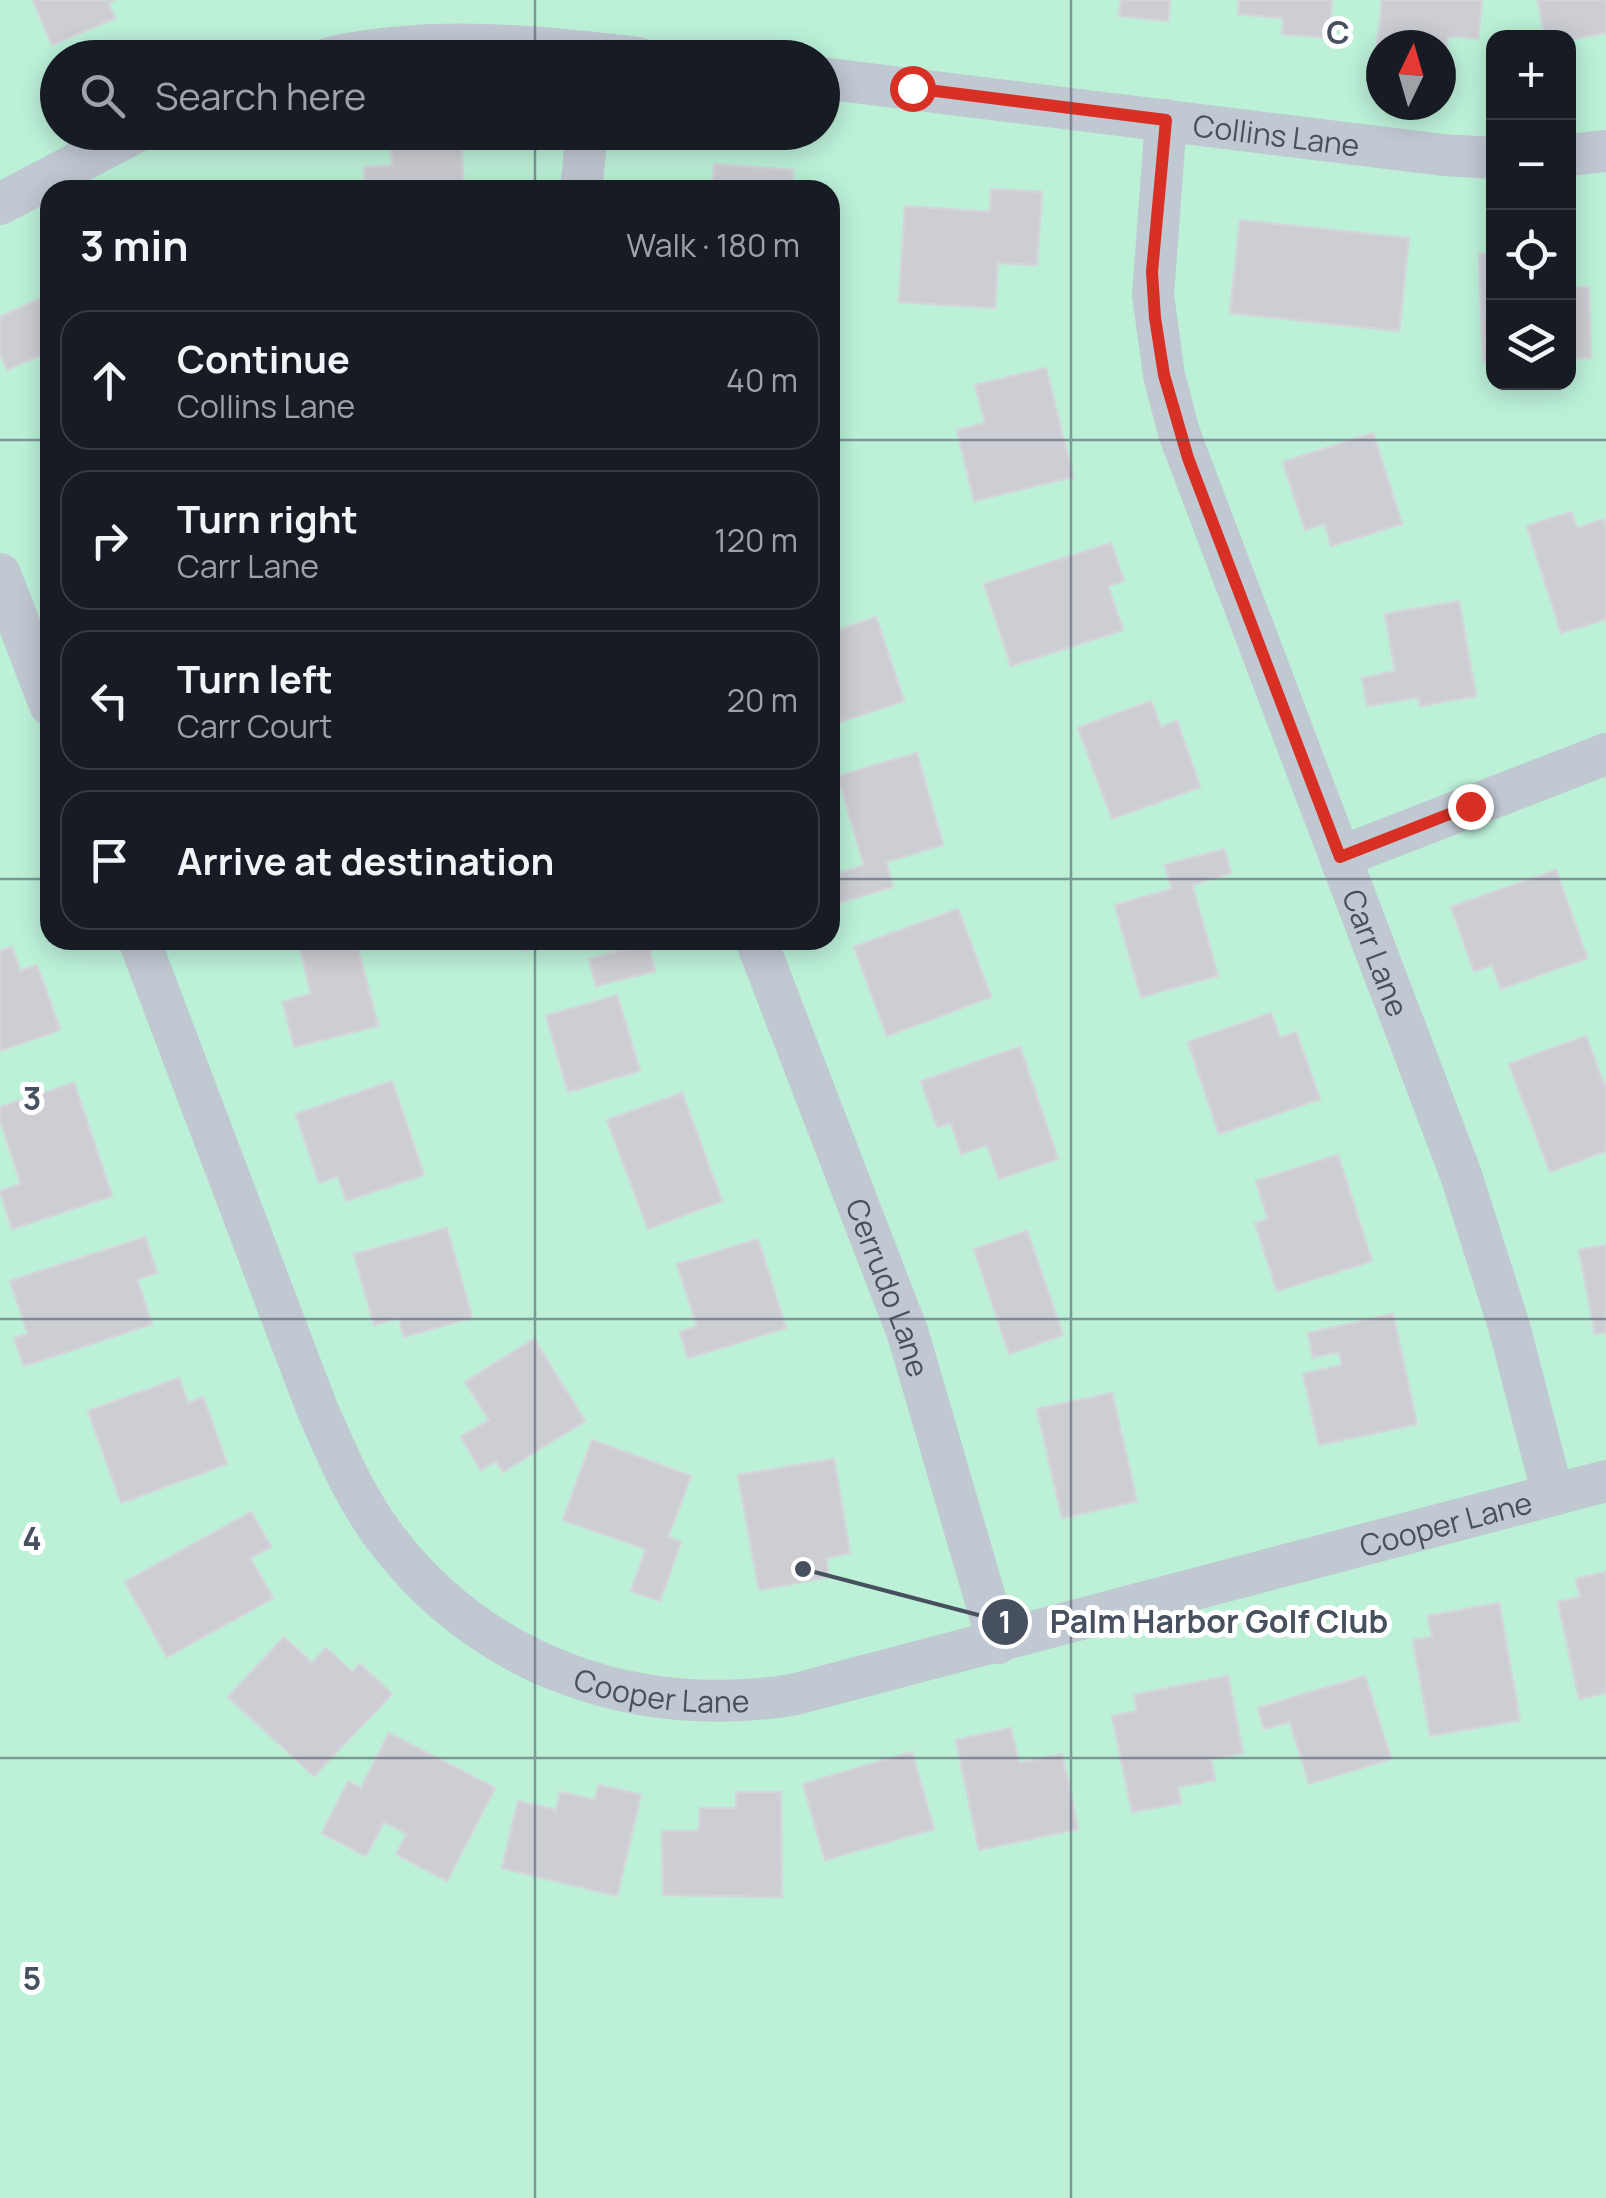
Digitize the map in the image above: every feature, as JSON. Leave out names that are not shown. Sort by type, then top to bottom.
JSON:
[{"type":"street","name":"Collins Lane","points":[[840,80],[1443,156],[1486,158]]},
{"type":"street","name":"Carr Lane","points":[[1166,120],[1152,272],[1164,375],[1188,458],[1461,1176],[1509,1326],[1553,1495]]},
{"type":"street","points":[[45,180],[102,150]]},
{"type":"street","points":[[582,180],[585,150]]},
{"type":"street","points":[[1576,155],[1606,151]]},
{"type":"street","points":[[0,204],[40,183]]},
{"type":"street","points":[[0,574],[40,680]]},
{"type":"street","points":[[1340,857],[1606,754]]},
{"type":"street","name":"Cooper Lane","points":[[143,950],[334,1446],[353,1485],[386,1538],[448,1604],[498,1640],[594,1685],[664,1700],[738,1702],[792,1695],[1606,1481]]},
{"type":"street","name":"Cerrudo Lane","points":[[760,950],[908,1334],[998,1643]]},
{"type":"green space","points":[[0,0],[1606,0],[1606,2198],[0,2198]]},
{"type":"building","points":[[33,0],[115,0],[108,3],[115,18],[64,40],[50,40]]},
{"type":"building","points":[[1121,0],[1170,0],[1168,21],[1119,16]]},
{"type":"building","points":[[1239,0],[1332,0],[1329,38],[1282,34],[1283,18],[1238,14]]},
{"type":"building","points":[[1382,0],[1482,0],[1478,39],[1456,37],[1456,30],[1379,30]]},
{"type":"building","points":[[1538,0],[1606,0],[1606,33],[1576,39],[1576,30],[1544,30]]},
{"type":"building","points":[[391,150],[462,150],[463,180],[365,180],[364,167],[392,165]]},
{"type":"building","points":[[714,164],[793,170],[792,180],[713,180]]},
{"type":"building","points":[[991,189],[1042,192],[1037,265],[998,263],[995,308],[899,302],[905,206],[990,212]]},
{"type":"building","points":[[1240,220],[1409,238],[1399,331],[1230,313]]},
{"type":"building","points":[[1479,254],[1486,254],[1486,362],[1483,362]]},
{"type":"building","points":[[1589,287],[1591,358],[1576,359],[1576,288]]},
{"type":"building","points":[[40,299],[40,355],[7,370],[0,354],[0,317]]},
{"type":"building","points":[[1046,368],[1073,477],[974,501],[957,430],[985,423],[975,385]]},
{"type":"building","points":[[1373,433],[1402,524],[1331,546],[1325,524],[1305,530],[1283,462]]},
{"type":"building","points":[[1571,512],[1577,528],[1604,519],[1606,525],[1606,619],[1561,633],[1527,526]]},
{"type":"building","points":[[1111,543],[1124,581],[1108,586],[1123,630],[1011,666],[984,584]]},
{"type":"building","points":[[1459,601],[1476,696],[1420,706],[1419,697],[1367,706],[1362,678],[1395,671],[1385,614]]},
{"type":"building","points":[[876,617],[904,701],[840,722],[840,630]]},
{"type":"building","points":[[1151,701],[1161,727],[1177,721],[1200,787],[1112,819],[1078,728]]},
{"type":"building","points":[[917,753],[943,845],[886,862],[893,887],[840,902],[840,872],[864,866],[840,775]]},
{"type":"building","points":[[1224,849],[1231,873],[1192,885],[1218,976],[1141,997],[1115,905],[1172,889],[1165,865]]},
{"type":"building","points":[[1556,870],[1587,958],[1501,989],[1492,965],[1474,971],[1451,907]]},
{"type":"building","points":[[958,909],[991,997],[887,1036],[854,947]]},
{"type":"building","points":[[12,947],[20,971],[37,965],[60,1030],[0,1051],[0,951]]},
{"type":"building","points":[[300,950],[359,950],[378,1026],[294,1047],[283,1002],[311,994]]},
{"type":"building","points":[[624,950],[650,950],[655,971],[596,986],[589,959]]},
{"type":"building","points":[[617,995],[640,1071],[568,1092],[546,1016]]},
{"type":"building","points":[[1271,1013],[1280,1038],[1296,1032],[1320,1099],[1219,1134],[1188,1042]]},
{"type":"building","points":[[1586,1036],[1606,1090],[1606,1151],[1550,1172],[1509,1064]]},
{"type":"building","points":[[1020,1047],[1058,1159],[999,1179],[987,1145],[961,1154],[951,1123],[937,1127],[921,1081]]},
{"type":"building","points":[[392,1081],[424,1175],[346,1201],[338,1176],[319,1183],[296,1114]]},
{"type":"building","points":[[74,1083],[112,1196],[12,1229],[0,1191],[21,1184],[0,1120],[0,1107]]},
{"type":"building","points":[[682,1093],[722,1201],[648,1229],[607,1120]]},
{"type":"building","points":[[1338,1155],[1372,1261],[1277,1291],[1255,1223],[1268,1219],[1256,1181]]},
{"type":"building","points":[[447,1228],[472,1318],[404,1337],[399,1318],[374,1325],[354,1254]]},
{"type":"building","points":[[1027,1231],[1063,1335],[1009,1354],[974,1249]]},
{"type":"building","points":[[145,1237],[157,1273],[137,1279],[152,1324],[24,1366],[14,1338],[28,1334],[10,1281]]},
{"type":"building","points":[[758,1239],[786,1328],[688,1358],[680,1332],[697,1326],[677,1264]]},
{"type":"building","points":[[1606,1245],[1606,1332],[1595,1334],[1579,1250]]},
{"type":"building","points":[[1393,1314],[1417,1424],[1319,1445],[1303,1374],[1342,1365],[1339,1352],[1313,1357],[1308,1333]]},
{"type":"building","points":[[534,1339],[585,1421],[503,1472],[496,1461],[481,1470],[461,1437],[489,1420],[465,1382]]},
{"type":"building","points":[[179,1378],[188,1403],[203,1397],[227,1464],[121,1503],[88,1411]]},
{"type":"building","points":[[1112,1393],[1137,1501],[1062,1518],[1037,1409]]},
{"type":"building","points":[[592,1440],[691,1476],[668,1537],[681,1542],[660,1601],[631,1591],[646,1549],[563,1520]]},
{"type":"building","points":[[834,1459],[850,1553],[826,1558],[829,1577],[759,1590],[738,1475]]},
{"type":"building","points":[[251,1512],[271,1547],[250,1558],[273,1598],[167,1657],[125,1582]]},
{"type":"building","points":[[1606,1572],[1606,1693],[1579,1699],[1558,1602],[1580,1597],[1576,1579]]},
{"type":"building","points":[[1499,1603],[1520,1720],[1430,1736],[1413,1640],[1432,1637],[1428,1616]]},
{"type":"building","points":[[284,1637],[312,1663],[326,1648],[352,1672],[360,1664],[392,1694],[314,1776],[228,1697]]},
{"type":"building","points":[[1228,1676],[1243,1753],[1211,1759],[1215,1780],[1178,1787],[1181,1803],[1132,1812],[1112,1716],[1137,1711],[1134,1695]]},
{"type":"building","points":[[1365,1676],[1391,1759],[1309,1784],[1290,1722],[1264,1729],[1258,1708]]},
{"type":"building","points":[[1011,1728],[1019,1763],[1062,1754],[1078,1829],[979,1850],[956,1740]]},
{"type":"building","points":[[389,1733],[495,1788],[447,1881],[396,1854],[407,1834],[384,1822],[366,1856],[322,1833],[348,1782],[361,1788]]},
{"type":"building","points":[[912,1752],[934,1829],[825,1860],[803,1784]]},
{"type":"building","points":[[599,1785],[641,1795],[617,1896],[502,1868],[518,1801],[556,1810],[560,1792],[595,1800]]},
{"type":"building","points":[[736,1792],[781,1792],[782,1897],[663,1895],[662,1831],[699,1831],[700,1808],[736,1808]]},
{"type":"place","name":"Palm Harbor Golf Club","points":[[803,1569]]},
{"type":"route","points":[[912,88],[1166,120],[1152,272],[1164,375],[1178,432],[1340,857],[1470,806]]}]
